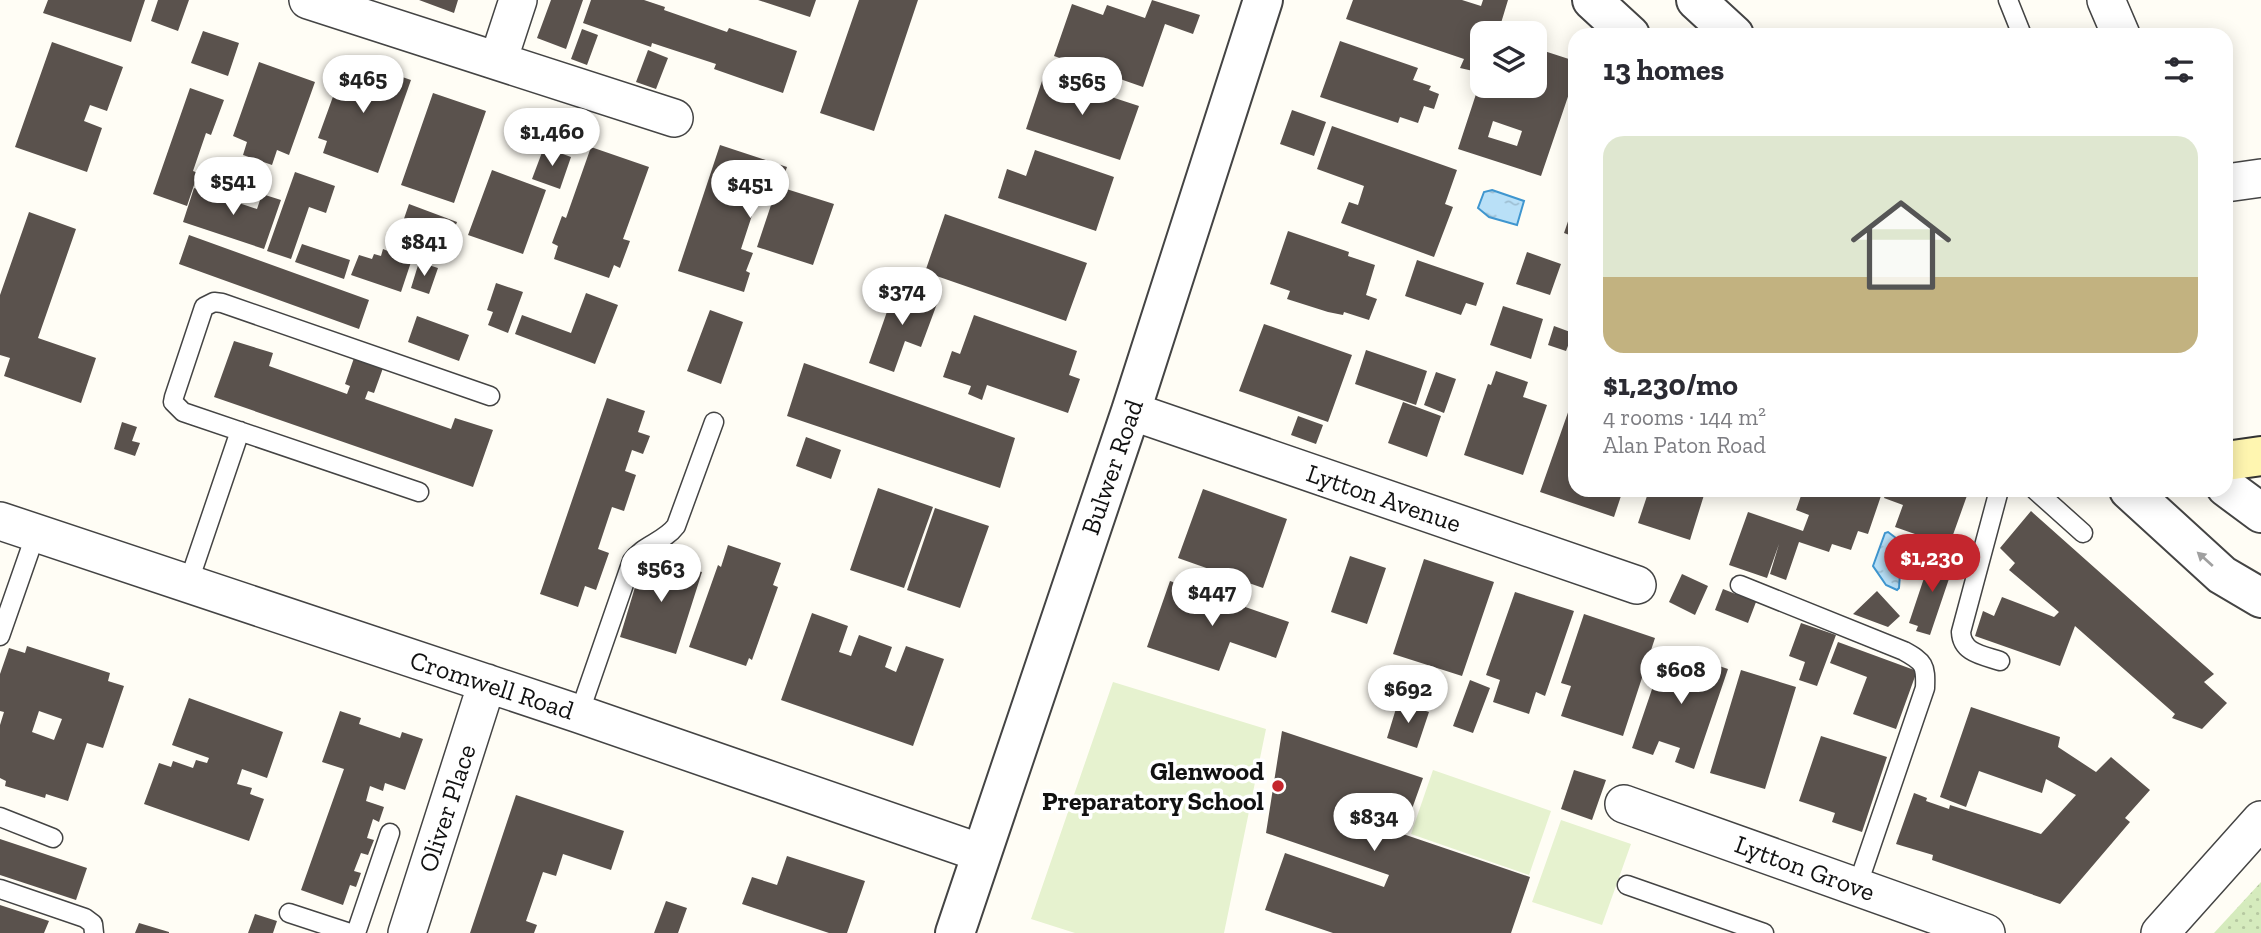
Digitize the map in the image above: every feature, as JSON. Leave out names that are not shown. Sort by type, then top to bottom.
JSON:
[{"type":"main road","points":[[2233,460],[2261,456]]},
{"type":"street","points":[[308,0],[674,118]]},
{"type":"street","points":[[498,61],[518,0]]},
{"type":"street","name":"Bulwer Road","points":[[954,933],[1131,411],[1263,0]]},
{"type":"street","points":[[1592,0],[1622,28]]},
{"type":"street","points":[[1696,0],[1726,28]]},
{"type":"street","points":[[2106,0],[2119,28]]},
{"type":"street","points":[[2233,182],[2261,178]]},
{"type":"street","name":"Lytton Avenue","points":[[1131,411],[1637,585]]},
{"type":"street","points":[[2233,492],[2261,513]]},
{"type":"street","points":[[2137,497],[2222,575],[2261,598]]},
{"type":"street","name":"Cromwell Road","points":[[11,530],[188,584],[487,683],[981,853]]},
{"type":"street","name":"Oliver Place","points":[[407,933],[487,683]]},
{"type":"street","name":"Lytton Grove","points":[[1624,804],[1986,933]]},
{"type":"street","points":[[2160,933],[2261,820]]},
{"type":"lane","points":[[2008,0],[2019,28]]},
{"type":"lane","points":[[419,492],[183,412],[173,402],[204,307],[214,302],[222,303],[490,396]]},
{"type":"lane","points":[[579,714],[632,561],[636,554],[663,539],[676,526],[714,422]]},
{"type":"lane","points":[[188,584],[240,432]]},
{"type":"lane","points":[[1996,497],[1961,632],[1961,642],[1970,651],[2000,661]]},
{"type":"lane","points":[[2043,497],[2083,533]]},
{"type":"lane","points":[[0,636],[11,530]]},
{"type":"lane","points":[[1740,585],[1904,651],[1920,660],[1925,668],[1925,688],[1857,887]]},
{"type":"lane","points":[[0,817],[53,838]]},
{"type":"lane","points":[[356,933],[390,833]]},
{"type":"lane","points":[[1627,885],[1764,933]]},
{"type":"lane","points":[[0,889],[85,918],[93,924],[94,933]]},
{"type":"lane","points":[[289,913],[350,933]]},
{"type":"green space","points":[[1113,682],[1266,729],[1224,933],[1075,933],[1031,919]]},
{"type":"green space","points":[[1433,770],[1551,811],[1529,875],[1411,834]]},
{"type":"green space","points":[[1561,820],[1631,844],[1602,925],[1532,902]]},
{"type":"green space","points":[[2261,882],[2261,933],[2214,933]]},
{"type":"water","points":[[1492,190],[1524,201],[1517,225],[1489,217],[1478,208],[1484,192]]},
{"type":"water","points":[[1888,532],[1896,538],[1901,560],[1897,590],[1886,585],[1873,566],[1885,533]]},
{"type":"building","points":[[48,0],[145,0],[131,42],[43,13]]},
{"type":"building","points":[[158,0],[189,0],[178,31],[151,21]]},
{"type":"building","points":[[419,0],[458,0],[454,13]]},
{"type":"building","points":[[551,0],[583,0],[566,49],[537,38]]},
{"type":"building","points":[[591,0],[644,0],[665,7],[664,10],[727,32],[729,28],[797,51],[783,93],[714,69],[716,64],[652,43],[651,47],[583,23]]},
{"type":"building","points":[[758,0],[816,0],[810,17]]},
{"type":"building","points":[[859,0],[918,0],[874,131],[820,113]]},
{"type":"building","points":[[1152,0],[1200,15],[1193,34],[1165,24],[1143,87],[1054,56],[1072,4],[1103,15],[1107,5],[1145,18]]},
{"type":"building","points":[[1353,0],[1462,0],[1481,6],[1483,0],[1508,0],[1502,21],[1470,21],[1470,70],[1460,68],[1464,59],[1346,19]]},
{"type":"building","points":[[582,29],[598,35],[587,65],[571,59]]},
{"type":"building","points":[[203,31],[239,43],[228,76],[191,63]]},
{"type":"building","points":[[1340,41],[1418,68],[1413,80],[1431,86],[1429,90],[1439,94],[1434,109],[1424,106],[1418,123],[1400,117],[1398,123],[1320,97]]},
{"type":"building","points":[[52,42],[123,67],[107,111],[90,105],[84,121],[102,128],[87,172],[15,147]]},
{"type":"building","points":[[648,50],[668,58],[656,89],[636,82]]},
{"type":"building","points":[[1547,52],[1568,59],[1568,97],[1541,176],[1458,149],[1475,98],[1547,98]],"holes":[[[1493,121],[1522,131],[1517,146],[1488,137]]]},
{"type":"building","points":[[347,58],[411,80],[378,173],[323,153],[327,141],[318,138]]},
{"type":"building","points":[[259,62],[315,82],[289,155],[277,150],[272,165],[243,155],[247,142],[233,136]]},
{"type":"building","points":[[1044,75],[1139,106],[1120,160],[1026,129]]},
{"type":"building","points":[[190,88],[224,100],[211,135],[206,133],[193,171],[198,173],[187,206],[153,194]]},
{"type":"building","points":[[433,93],[486,111],[454,203],[401,185]]},
{"type":"building","points":[[1292,110],[1326,122],[1314,156],[1280,144]]},
{"type":"building","points":[[1332,126],[1457,170],[1445,204],[1453,207],[1434,257],[1341,223],[1349,202],[1358,205],[1364,186],[1317,169]]},
{"type":"building","points":[[720,145],[787,167],[780,187],[834,204],[813,265],[757,247],[771,205],[757,200],[741,249],[753,253],[746,271],[750,273],[744,292],[678,271]]},
{"type":"building","points":[[544,147],[571,157],[560,189],[532,179]]},
{"type":"building","points":[[591,147],[649,167],[623,239],[630,241],[620,268],[614,265],[609,278],[554,259],[558,246],[552,243],[562,216],[566,218]]},
{"type":"building","points":[[1035,150],[1114,177],[1096,231],[998,198],[1007,169],[1026,176]]},
{"type":"building","points":[[492,170],[546,190],[523,254],[468,235]]},
{"type":"building","points":[[295,172],[335,186],[326,213],[309,207],[291,259],[267,251]]},
{"type":"building","points":[[194,188],[257,209],[262,194],[281,200],[264,249],[183,222]]},
{"type":"building","points":[[409,204],[457,222],[442,262],[395,245]]},
{"type":"building","points":[[29,212],[76,229],[38,338],[96,358],[81,403],[4,376],[10,358],[0,355],[0,295]]},
{"type":"building","points":[[945,214],[1087,263],[1066,321],[925,272]]},
{"type":"building","points":[[1288,231],[1349,252],[1348,256],[1375,265],[1366,295],[1377,299],[1369,320],[1344,312],[1343,315],[1328,312],[1287,299],[1290,291],[1270,284]]},
{"type":"building","points":[[189,235],[369,300],[359,329],[179,264]]},
{"type":"building","points":[[302,244],[350,260],[344,279],[295,262]]},
{"type":"building","points":[[383,249],[400,256],[402,252],[413,256],[401,292],[351,275],[359,255],[372,259],[374,254],[381,256]]},
{"type":"building","points":[[1527,252],[1561,264],[1550,295],[1516,284]]},
{"type":"building","points":[[1417,260],[1484,283],[1476,306],[1466,303],[1461,315],[1405,296]]},
{"type":"building","points":[[419,262],[438,268],[429,294],[411,288]]},
{"type":"building","points":[[496,283],[523,292],[508,333],[488,325],[493,312],[487,310]]},
{"type":"building","points":[[896,286],[938,301],[921,347],[905,341],[894,372],[869,363]]},
{"type":"building","points":[[586,293],[618,305],[595,364],[515,334],[522,315],[571,333]]},
{"type":"building","points":[[1503,306],[1543,319],[1531,359],[1490,345]]},
{"type":"building","points":[[710,310],[743,322],[721,384],[687,371]]},
{"type":"building","points":[[974,315],[1077,351],[1069,375],[1080,379],[1068,413],[987,385],[982,400],[968,394],[971,386],[943,377],[952,351],[960,354]]},
{"type":"building","points":[[417,316],[469,335],[459,361],[408,342]]},
{"type":"building","points":[[1264,324],[1352,355],[1328,422],[1239,391]]},
{"type":"building","points":[[1554,326],[1568,331],[1566,351],[1548,345]]},
{"type":"building","points":[[234,341],[273,353],[269,366],[347,394],[350,386],[345,384],[354,358],[383,368],[374,393],[368,391],[365,399],[451,429],[455,418],[493,430],[473,487],[214,397]]},
{"type":"building","points":[[1366,350],[1427,371],[1416,405],[1355,384]]},
{"type":"building","points":[[804,363],[1015,438],[1000,488],[787,416]]},
{"type":"building","points":[[1496,371],[1528,382],[1523,397],[1547,405],[1523,475],[1464,455],[1488,384],[1491,385]]},
{"type":"building","points":[[1436,372],[1456,379],[1444,413],[1424,405]]},
{"type":"building","points":[[607,398],[645,411],[638,432],[650,436],[643,454],[632,450],[625,471],[636,475],[624,511],[612,507],[598,549],[609,553],[596,590],[585,586],[578,607],[540,594]]},
{"type":"building","points":[[1403,402],[1441,416],[1427,457],[1388,443]]},
{"type":"building","points":[[1568,412],[1568,497],[1621,497],[1614,517],[1540,492]]},
{"type":"building","points":[[1298,416],[1323,425],[1316,444],[1291,435]]},
{"type":"building","points":[[122,422],[137,427],[132,441],[140,443],[135,456],[114,449]]},
{"type":"building","points":[[806,437],[841,450],[831,479],[796,466]]},
{"type":"building","points":[[878,488],[933,507],[904,588],[850,570]]},
{"type":"building","points":[[1203,489],[1287,519],[1263,588],[1178,558]]},
{"type":"building","points":[[1647,497],[1703,497],[1690,540],[1638,523]]},
{"type":"building","points":[[1801,497],[1881,497],[1868,534],[1858,531],[1851,550],[1832,544],[1829,552],[1799,542],[1786,580],[1770,574],[1779,544],[1767,578],[1729,565],[1748,512],[1803,531],[1809,515],[1796,510]]},
{"type":"building","points":[[1966,497],[1949,546],[1895,527],[1903,505],[1884,498]]},
{"type":"building","points":[[935,508],[989,526],[960,608],[907,590]]},
{"type":"building","points":[[2031,511],[2214,674],[2204,682],[2227,703],[2202,729],[2172,718],[2175,714],[2075,626],[2060,666],[1975,636],[1983,611],[1994,616],[2002,597],[2054,617],[2059,612],[2009,570],[2015,563],[2000,548]]},
{"type":"building","points":[[728,545],[781,563],[773,585],[778,587],[752,660],[749,658],[746,666],[689,647],[718,565],[721,567]]},
{"type":"building","points":[[645,554],[702,572],[676,654],[620,637]]},
{"type":"building","points":[[1932,554],[1955,561],[1930,635],[1916,631],[1918,626],[1909,623]]},
{"type":"building","points":[[1350,556],[1386,568],[1367,624],[1331,612]]},
{"type":"building","points":[[1424,559],[1494,582],[1462,676],[1393,654]]},
{"type":"building","points":[[1682,574],[1708,586],[1695,615],[1669,602]]},
{"type":"building","points":[[1170,581],[1289,622],[1276,658],[1230,642],[1219,671],[1147,647]]},
{"type":"building","points":[[1723,589],[1756,602],[1748,623],[1715,610]]},
{"type":"building","points":[[1877,591],[1900,616],[1888,627],[1853,614]]},
{"type":"building","points":[[1515,592],[1574,611],[1545,696],[1536,692],[1529,714],[1493,702],[1500,680],[1486,675]]},
{"type":"building","points":[[812,613],[848,626],[839,652],[851,656],[859,635],[892,647],[885,667],[896,672],[906,646],[944,659],[913,746],[781,700]]},
{"type":"building","points":[[1584,614],[1655,638],[1623,736],[1561,716],[1571,686],[1561,683]]},
{"type":"building","points":[[1801,623],[1836,635],[1817,686],[1799,680],[1805,662],[1789,656]]},
{"type":"building","points":[[1838,642],[1917,671],[1896,729],[1853,714],[1867,677],[1830,663]]},
{"type":"building","points":[[27,646],[110,673],[108,681],[124,686],[103,748],[87,743],[68,801],[46,794],[45,798],[5,786],[6,781],[0,778],[0,725],[4,712],[0,711],[0,674],[9,648],[25,653]],"holes":[[[39,711],[62,719],[54,740],[32,732]]]},
{"type":"building","points":[[1666,648],[1728,669],[1694,769],[1675,762],[1680,748],[1659,741],[1653,755],[1632,748]]},
{"type":"building","points":[[1741,670],[1796,687],[1765,789],[1710,773]]},
{"type":"building","points":[[1470,680],[1490,688],[1473,733],[1453,726]]},
{"type":"building","points":[[189,698],[283,732],[267,778],[242,769],[237,784],[252,788],[250,794],[264,799],[249,841],[144,804],[159,763],[171,767],[173,761],[193,768],[196,760],[207,763],[209,758],[172,745]]},
{"type":"building","points":[[1398,702],[1429,712],[1417,748],[1387,738]]},
{"type":"building","points":[[1971,707],[2060,737],[2058,747],[2096,772],[2111,757],[2150,790],[2125,818],[2130,822],[2060,904],[1932,860],[1933,855],[1896,844],[1914,793],[1927,798],[1926,801],[1949,809],[1950,805],[2041,834],[2076,795],[2046,779],[2042,793],[1979,771],[1966,807],[1940,797]]},
{"type":"building","points":[[340,711],[361,718],[359,724],[400,738],[402,732],[423,739],[405,790],[385,783],[383,791],[370,786],[366,801],[384,807],[379,822],[373,819],[367,838],[374,840],[368,855],[361,853],[354,871],[361,873],[356,887],[350,885],[343,905],[301,890],[344,769],[322,762]]},
{"type":"building","points":[[1282,731],[1423,778],[1403,834],[1530,877],[1511,933],[1333,933],[1265,910],[1285,853],[1384,887],[1389,875],[1266,833]]},
{"type":"building","points":[[1821,736],[1887,757],[1862,832],[1832,822],[1835,813],[1799,801]]},
{"type":"building","points":[[1574,770],[1606,780],[1592,820],[1561,809]]},
{"type":"building","points":[[516,795],[624,831],[611,870],[563,854],[556,876],[543,872],[526,921],[537,925],[534,933],[470,933]]},
{"type":"building","points":[[0,839],[87,868],[76,900],[0,875]]},
{"type":"building","points":[[787,856],[865,881],[847,933],[829,933],[742,904],[752,877],[777,885]]},
{"type":"building","points":[[666,901],[687,908],[678,933],[654,933]]},
{"type":"building","points":[[0,905],[49,921],[44,933],[0,933]]},
{"type":"building","points":[[255,914],[277,921],[273,933],[248,933]]},
{"type":"building","points":[[139,923],[169,932],[169,933],[135,933]]},
{"type":"place","name":"Glenwood Preparatory School","points":[[1278,786]]}]
